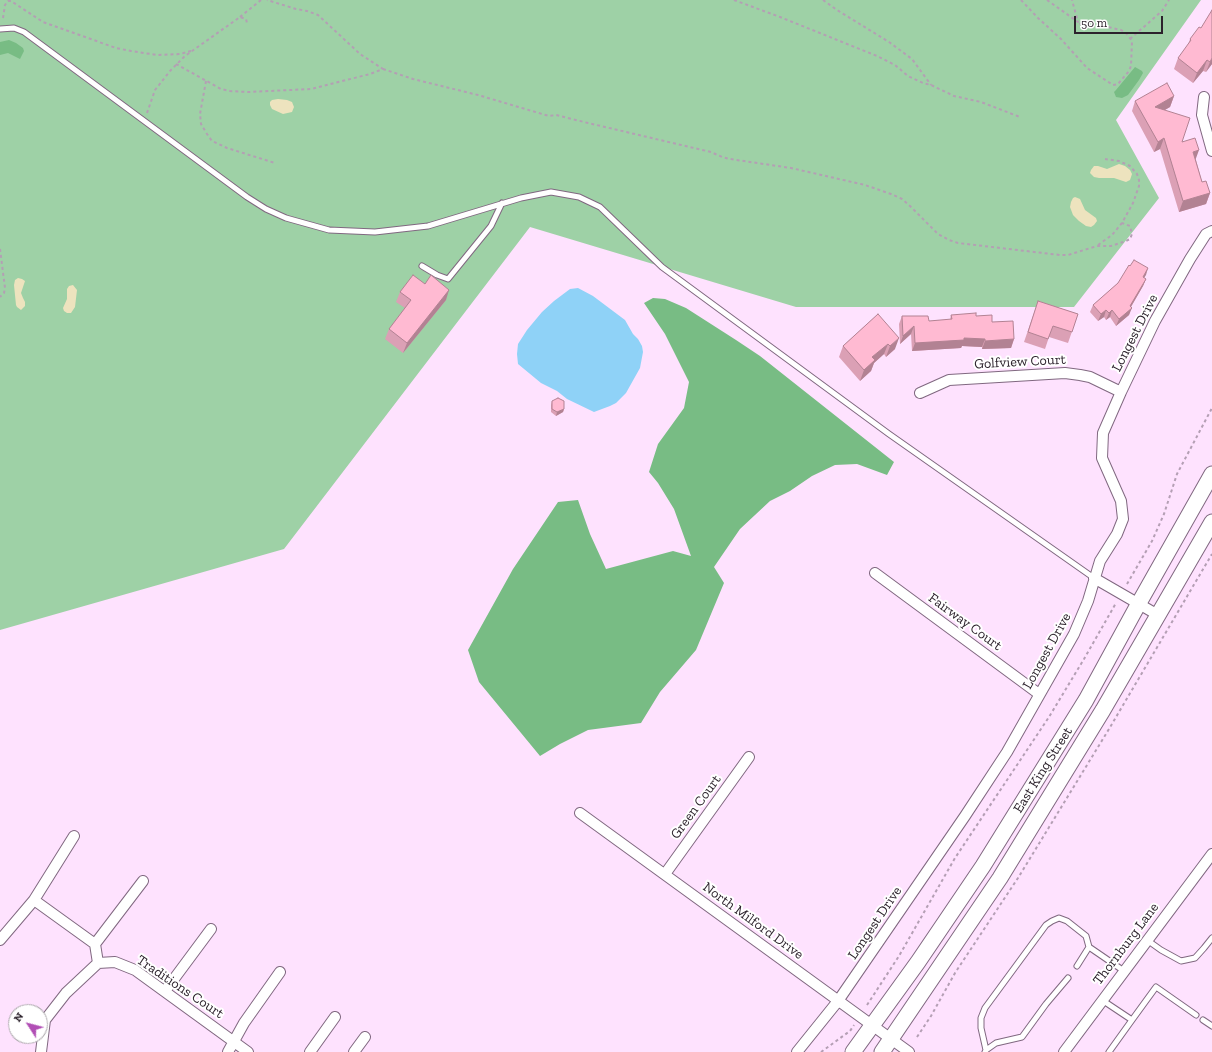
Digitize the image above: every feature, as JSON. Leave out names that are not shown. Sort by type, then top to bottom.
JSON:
[{"type":"main road","name":"East King Street","points":[[853,1052],[983,866],[1086,700],[1212,474]]},
{"type":"main road","name":"East King Street","points":[[882,1052],[1000,878],[1103,710],[1212,522]]},
{"type":"street","points":[[1204,97],[1202,115],[1212,151]]},
{"type":"street","name":"Longest Drive","points":[[796,1052],[838,1001],[969,810],[1007,752],[1074,634],[1088,600],[1100,561],[1117,534],[1123,519],[1121,501],[1102,458],[1102,433],[1155,321],[1206,234],[1212,231]]},
{"type":"street","name":"Golfview Court","points":[[920,393],[949,380],[1066,373],[1090,378],[1121,392]]},
{"type":"street","name":"Fairway Court","points":[[875,573],[1039,694]]},
{"type":"street","points":[[1094,578],[1158,615]]},
{"type":"street","name":"Green Court","points":[[665,874],[749,758]]},
{"type":"street","name":"North Milford Drive","points":[[580,813],[909,1052]]},
{"type":"street","points":[[0,940],[34,900],[74,836]]},
{"type":"street","name":"Thornburg Lane","points":[[1064,1052],[1212,854]]},
{"type":"street","points":[[41,1052],[45,1020],[66,993],[98,963],[96,944],[142,880]]},
{"type":"street","points":[[34,900],[96,944]]},
{"type":"street","points":[[165,991],[211,929]]},
{"type":"street","name":"Traditions Court","points":[[98,963],[116,962],[135,970],[248,1052]]},
{"type":"street","points":[[228,1052],[244,1023],[280,972]]},
{"type":"street","points":[[310,1052],[335,1017]]},
{"type":"street","points":[[354,1052],[365,1037]]},
{"type":"lane","points":[[0,29],[14,28],[24,32],[247,197],[266,209],[286,218],[330,230],[375,232],[428,226],[520,198],[551,192],[579,197],[600,207],[662,267],[889,434],[1094,578]]},
{"type":"lane","points":[[422,266],[437,275],[448,279],[490,226],[502,203]]},
{"type":"lane","points":[[1068,978],[1022,1036],[996,1043],[986,1051],[980,1028],[981,1018],[986,1008],[1046,925],[1052,921],[1059,918],[1067,921],[1086,936],[1089,947],[1124,971]]},
{"type":"lane","points":[[1147,940],[1181,961],[1195,958],[1212,938]]},
{"type":"lane","points":[[1077,966],[1089,947]]},
{"type":"lane","points":[[1109,1052],[1156,987],[1196,1015]]},
{"type":"lane","points":[[1102,1000],[1132,1020]]},
{"type":"lane","points":[[1203,1020],[1212,1026]]},
{"type":"path","points":[[145,122],[155,90],[176,64],[191,51],[247,12],[261,0]]},
{"type":"path","points":[[267,0],[318,15],[360,54],[383,69],[412,79],[478,95],[549,116],[556,116],[711,152],[730,159],[791,168],[864,185],[902,199],[938,234],[958,243],[1068,255],[1097,246],[1111,246],[1120,244],[1130,239],[1132,234],[1130,226],[1122,223]]},
{"type":"path","points":[[734,0],[878,56],[895,65],[908,76],[923,84],[931,85],[954,96],[982,102],[1020,117]]},
{"type":"path","points":[[823,0],[836,10],[889,42],[912,59],[931,85]]},
{"type":"path","points":[[1021,0],[1061,39],[1087,68],[1113,85],[1118,84],[1129,71],[1132,41],[1126,33],[1116,28],[1088,27],[1082,25],[1047,0]]},
{"type":"path","points":[[1072,0],[1078,22]]},
{"type":"path","points":[[1130,38],[1162,11],[1169,0]]},
{"type":"path","points":[[3,18],[5,5],[8,1],[10,1],[43,22],[116,48],[158,55],[180,54],[191,51]]},
{"type":"path","points":[[247,12],[247,23]]},
{"type":"path","points":[[240,17],[246,19]]},
{"type":"path","points":[[176,64],[221,89],[238,92],[306,90],[370,74],[383,69]]},
{"type":"path","points":[[206,81],[200,114],[200,124],[206,134],[212,141],[227,148],[275,163]]},
{"type":"path","points":[[1097,246],[1112,235],[1122,223],[1139,186],[1137,174],[1130,166],[1119,161],[1105,159]]},
{"type":"path","points":[[0,249],[5,288],[4,293],[0,297]]},
{"type":"path","points":[[867,1005],[899,956],[955,858],[1049,717],[1084,659],[1152,541],[1164,514],[1177,474],[1212,408]]},
{"type":"path","points":[[821,1052],[850,1031],[854,1025]]},
{"type":"green space","points":[[0,0],[1201,0],[1116,120],[1159,198],[1074,307],[796,307],[530,227],[284,549],[0,630]]},
{"type":"green space","points":[[9,40],[23,48],[24,51],[20,59],[8,53],[0,55],[0,42]]},
{"type":"green space","points":[[1135,67],[1143,73],[1139,80],[1128,95],[1122,98],[1116,97],[1114,92]]},
{"type":"green space","points":[[653,298],[665,299],[686,308],[760,356],[894,462],[887,475],[857,464],[835,465],[812,476],[790,491],[770,501],[740,529],[714,567],[724,583],[696,650],[660,692],[641,723],[588,730],[540,756],[479,682],[468,650],[513,569],[558,502],[578,500],[590,534],[606,569],[673,551],[691,556],[674,509],[658,483],[649,472],[658,444],[684,408],[689,382],[665,334],[644,303]]},
{"type":"sand","points":[[278,99],[292,102],[294,107],[292,112],[283,114],[272,109],[270,102]]},
{"type":"sand","points":[[1119,164],[1130,170],[1132,174],[1130,180],[1126,182],[1114,178],[1099,178],[1094,177],[1090,173],[1094,166],[1107,169]]},
{"type":"sand","points":[[1075,197],[1080,199],[1085,210],[1096,218],[1097,221],[1091,227],[1086,226],[1073,215],[1070,207],[1073,198]]},
{"type":"sand","points":[[18,278],[25,281],[21,293],[25,306],[21,310],[16,305],[14,285],[15,280]]},
{"type":"sand","points":[[73,285],[77,290],[75,307],[71,313],[67,313],[63,308],[67,299],[67,289],[69,286]]},
{"type":"water","points":[[578,288],[593,296],[625,320],[642,346],[643,352],[640,368],[626,393],[616,403],[594,412],[567,399],[557,391],[541,383],[518,364],[518,344],[527,330],[542,312],[554,301],[570,289]]},
{"type":"building","points":[[1212,10],[1212,58],[1210,62],[1207,60],[1197,73],[1178,58],[1199,27],[1201,28]]},
{"type":"building","points":[[1167,83],[1174,96],[1155,107],[1190,118],[1182,142],[1195,138],[1199,150],[1193,152],[1202,182],[1206,181],[1210,193],[1183,201],[1164,138],[1158,142],[1135,101]]},
{"type":"building","points":[[1134,260],[1148,268],[1143,277],[1146,279],[1130,306],[1132,308],[1119,319],[1112,310],[1109,313],[1106,310],[1101,314],[1093,305],[1118,283],[1129,265],[1130,266]]},
{"type":"building","points":[[413,275],[425,284],[431,275],[449,290],[407,343],[389,329],[411,300],[400,292]]},
{"type":"building","points":[[1038,301],[1078,314],[1072,332],[1053,326],[1048,339],[1028,332]]},
{"type":"building","points":[[976,313],[976,316],[992,315],[992,322],[1013,321],[1014,339],[985,341],[985,339],[964,338],[964,340],[915,343],[914,326],[903,336],[902,316],[928,316],[929,321],[952,319],[951,315]]},
{"type":"building","points":[[878,314],[899,338],[890,346],[888,344],[872,357],[875,360],[864,370],[843,346]]},
{"type":"building","points":[[558,398],[564,401],[564,409],[557,412],[552,409],[552,401]]}]
